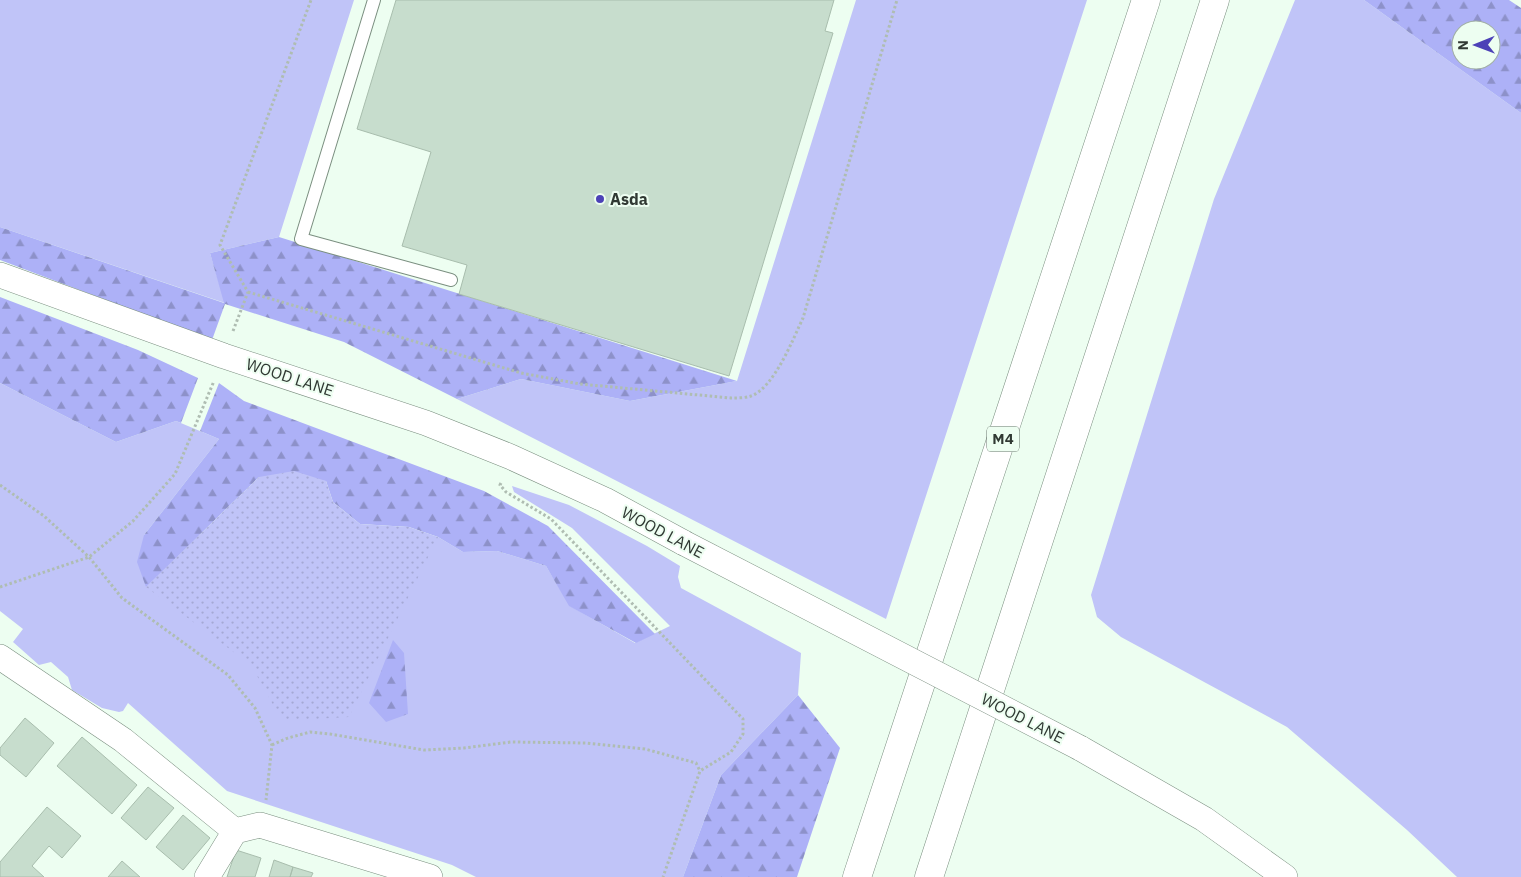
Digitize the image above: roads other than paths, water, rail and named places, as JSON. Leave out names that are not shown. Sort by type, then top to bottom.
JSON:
[{"type":"highway","name":"M4","points":[[857,877],[1146,0]]},
{"type":"highway","points":[[929,877],[1215,0]]},
{"type":"street","name":"WOOD LANE","points":[[0,275],[224,356],[426,423],[511,457],[605,500],[684,543],[1080,748],[1204,819],[1285,877]]},
{"type":"street","points":[[0,657],[123,740],[235,831]]},
{"type":"street","points":[[207,877],[235,831],[260,825],[430,877]]},
{"type":"lane","points":[[374,0],[301,239],[451,280]]},
{"type":"place","name":"Asda","points":[[600,199]]}]
